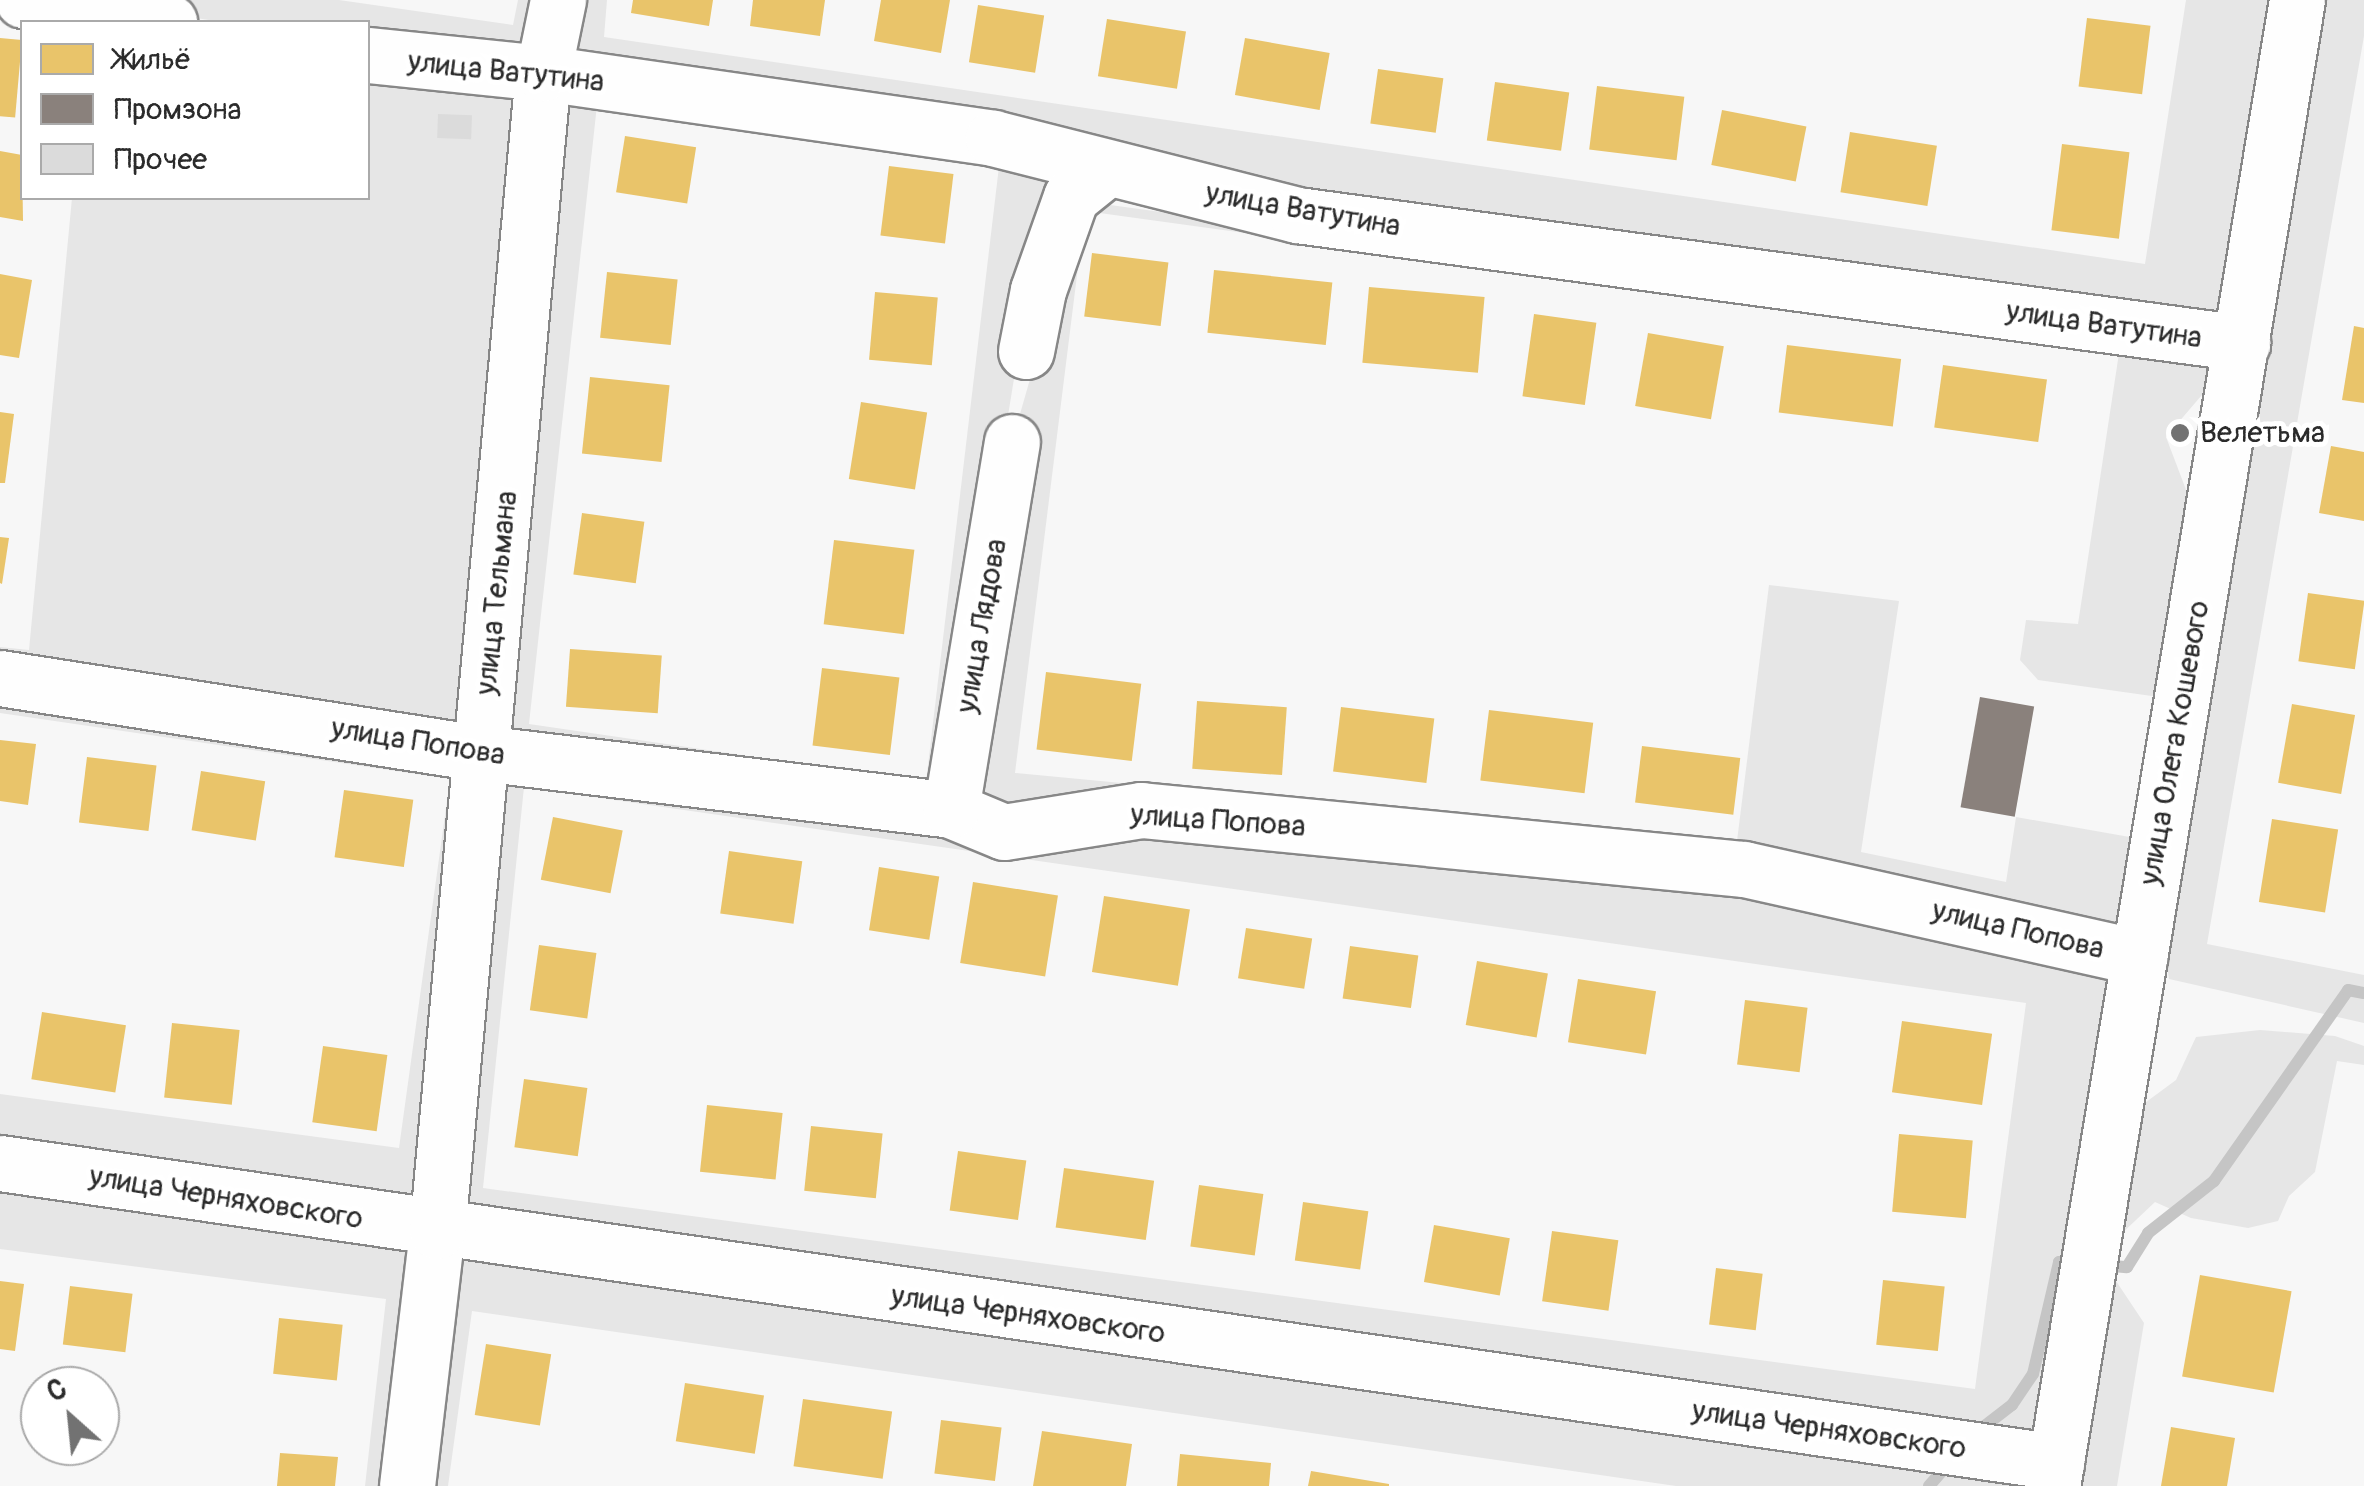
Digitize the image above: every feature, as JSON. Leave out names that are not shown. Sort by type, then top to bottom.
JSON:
[{"type":"street","points":[[24,0],[156,20]]},
{"type":"street","name":"улица Тельмана","points":[[407,1486],[437,1231],[543,73],[558,0]]},
{"type":"street","name":"улица Олега Кошевого","points":[[2054,1474],[2297,0]]},
{"type":"street","name":"улица Ватутина","points":[[370,55],[543,73],[993,138],[1297,214],[2242,343]]},
{"type":"street","points":[[1026,351],[1038,290],[1071,198],[1106,169]]},
{"type":"street","name":"улица Лядова","points":[[951,810],[1012,442]]},
{"type":"street","name":"улица Попова","points":[[0,678],[481,753],[951,810],[1004,832],[1141,810],[1744,869],[2139,957]]},
{"type":"street","name":"улица Черняховского","points":[[0,1163],[2054,1474]]},
{"type":"shaded area","points":[[79,0],[339,0],[513,25],[518,0],[548,0],[529,52],[370,46],[370,20],[209,20]]},
{"type":"shaded area","points":[[571,0],[607,0],[604,37],[2145,264],[2186,0],[2280,0],[2229,317],[1568,238],[580,67],[567,18]]},
{"type":"shaded area","points":[[2317,0],[2364,0],[2364,36],[2207,944],[2364,975],[2364,1023],[2169,979],[2164,945]]},
{"type":"shaded area","points":[[370,67],[515,83],[465,735],[0,668],[0,647],[29,650],[72,200],[370,200]]},
{"type":"shaded area","points":[[565,89],[997,150],[1071,171],[1075,180],[1062,193],[1029,287],[947,789],[939,798],[514,743],[501,736],[496,722],[550,103]],"holes":[[[597,105],[1000,158],[926,782],[529,724]]]},
{"type":"shaded area","points":[[1081,201],[2192,354],[2209,370],[2207,389],[2166,437],[2196,516],[2166,698],[2038,680],[2020,660],[2026,620],[2078,624],[2119,353],[1085,211],[1015,773],[1737,841],[1769,585],[1899,601],[1861,852],[2006,882],[2016,817],[2141,839],[2127,932],[1748,859],[1003,823],[965,781],[1012,442]]},
{"type":"shaded area","points":[[0,687],[462,762],[427,1208],[0,1149],[0,1094],[399,1148],[450,779],[0,713]]},
{"type":"shaded area","points":[[488,775],[1141,823],[1739,880],[2112,966],[2047,1444],[460,1221]],"holes":[[[524,787],[2026,1003],[1975,1389],[483,1188]]]},
{"type":"shaded area","points":[[2260,1030],[2335,1036],[2364,1046],[2364,1065],[2337,1061],[2315,1172],[2289,1196],[2278,1221],[2248,1228],[2191,1218],[2155,1202],[2118,1237],[2138,1108],[2176,1080],[2196,1037]]},
{"type":"shaded area","points":[[0,1174],[408,1238],[395,1486],[365,1486],[386,1299],[0,1249]]},
{"type":"shaded area","points":[[440,1255],[2038,1486],[1676,1486],[472,1311],[448,1486],[415,1486]]},
{"type":"shaded area","points":[[2114,1278],[2144,1323],[2117,1486],[2080,1486]]},
{"type":"building: Жильё","points":[[633,0],[713,0],[709,26],[631,13]]},
{"type":"building: Жильё","points":[[753,0],[825,0],[820,36],[750,26]]},
{"type":"building: Жильё","points":[[881,0],[950,0],[941,53],[874,41]]},
{"type":"building: Жильё","points":[[978,5],[1044,15],[1035,73],[969,62]]},
{"type":"building: Жильё","points":[[2087,18],[2151,26],[2142,94],[2079,86]]},
{"type":"building: Жильё","points":[[1107,19],[1186,32],[1177,89],[1098,76]]},
{"type":"building: Жильё","points":[[0,38],[20,40],[15,118],[0,116]]},
{"type":"building: Жильё","points":[[1245,38],[1330,53],[1320,110],[1235,95]]},
{"type":"building: Жильё","points":[[1378,69],[1443,78],[1436,133],[1370,123]]},
{"type":"building: Жильё","points":[[1495,82],[1569,92],[1561,151],[1487,140]]},
{"type":"building: Жильё","points":[[1597,86],[1684,97],[1677,160],[1589,150]]},
{"type":"building: Жильё","points":[[1722,110],[1806,126],[1796,181],[1711,165]]},
{"type":"building: Жильё","points":[[1850,132],[1937,146],[1927,206],[1840,192]]},
{"type":"building: Жильё","points":[[625,136],[696,147],[687,204],[616,192]]},
{"type":"building: Жильё","points":[[2062,144],[2129,152],[2119,239],[2051,230]]},
{"type":"building: Жильё","points":[[0,151],[20,155],[23,221],[0,217]]},
{"type":"building: Жильё","points":[[889,166],[954,174],[945,243],[880,235]]},
{"type":"building: Жильё","points":[[1092,253],[1168,262],[1161,326],[1084,317]]},
{"type":"building: Жильё","points":[[1214,270],[1332,282],[1326,345],[1207,333]]},
{"type":"building: Жильё","points":[[607,272],[678,279],[671,345],[600,338]]},
{"type":"building: Жильё","points":[[0,274],[32,280],[19,358],[0,355]]},
{"type":"building: Жильё","points":[[1369,287],[1485,297],[1478,373],[1362,363]]},
{"type":"building: Жильё","points":[[875,292],[938,297],[932,365],[869,360]]},
{"type":"building: Жильё","points":[[1534,314],[1596,323],[1585,405],[1522,396]]},
{"type":"building: Жильё","points":[[2354,326],[2364,328],[2364,403],[2342,400]]},
{"type":"building: Жильё","points":[[1648,333],[1724,346],[1711,419],[1635,406]]},
{"type":"building: Жильё","points":[[1787,345],[1901,359],[1893,427],[1779,412]]},
{"type":"building: Жильё","points":[[1943,365],[2047,380],[2038,442],[1934,427]]},
{"type":"building: Жильё","points":[[590,377],[670,385],[662,462],[582,454]]},
{"type":"building: Жильё","points":[[861,402],[927,412],[915,490],[849,479]]},
{"type":"building: Жильё","points":[[0,412],[14,414],[5,483],[0,483]]},
{"type":"building: Жильё","points":[[2331,446],[2364,452],[2364,521],[2319,513]]},
{"type":"building: Жильё","points":[[582,513],[644,522],[636,583],[573,574]]},
{"type":"building: Жильё","points":[[0,537],[9,538],[2,584],[0,583]]},
{"type":"building: Жильё","points":[[834,540],[914,550],[904,634],[824,624]]},
{"type":"building: Жильё","points":[[2308,593],[2364,601],[2355,669],[2298,661]]},
{"type":"building: Жильё","points":[[570,649],[662,655],[658,713],[566,707]]},
{"type":"building: Жильё","points":[[822,668],[899,678],[890,755],[812,745]]},
{"type":"building: Жильё","points":[[1046,672],[1141,684],[1132,761],[1036,749]]},
{"type":"building: Жильё","points":[[1197,701],[1287,707],[1282,775],[1192,769]]},
{"type":"building: Жильё","points":[[2292,704],[2355,715],[2341,794],[2278,783]]},
{"type":"building: Жильё","points":[[1341,707],[1434,718],[1426,783],[1333,772]]},
{"type":"building: Жильё","points":[[1489,710],[1593,723],[1585,793],[1480,780]]},
{"type":"building: Жильё","points":[[0,740],[36,744],[28,805],[0,801]]},
{"type":"building: Жильё","points":[[1642,746],[1740,758],[1733,815],[1635,803]]},
{"type":"building: Жильё","points":[[87,757],[156,766],[148,831],[79,823]]},
{"type":"building: Жильё","points":[[201,771],[265,781],[256,840],[192,830]]},
{"type":"building: Жильё","points":[[344,790],[413,800],[404,867],[335,857]]},
{"type":"building: Жильё","points":[[553,817],[623,831],[610,893],[541,880]]},
{"type":"building: Жильё","points":[[2272,819],[2338,829],[2325,912],[2259,902]]},
{"type":"building: Жильё","points":[[729,851],[802,861],[794,924],[720,913]]},
{"type":"building: Жильё","points":[[879,867],[939,877],[929,940],[869,930]]},
{"type":"building: Жильё","points":[[973,882],[1058,895],[1045,976],[960,963]]},
{"type":"building: Жильё","points":[[1104,896],[1190,910],[1178,986],[1092,972]]},
{"type":"building: Жильё","points":[[1246,928],[1312,938],[1304,989],[1238,978]]},
{"type":"building: Жильё","points":[[539,945],[596,953],[587,1018],[530,1010]]},
{"type":"building: Жильё","points":[[1350,946],[1418,956],[1411,1008],[1343,998]]},
{"type":"building: Жильё","points":[[1477,961],[1548,974],[1537,1038],[1466,1025]]},
{"type":"building: Жильё","points":[[1578,979],[1656,991],[1646,1055],[1568,1042]]},
{"type":"building: Жильё","points":[[1745,1000],[1808,1008],[1800,1072],[1737,1065]]},
{"type":"building: Жильё","points":[[42,1012],[126,1025],[115,1092],[31,1079]]},
{"type":"building: Жильё","points":[[1902,1021],[1992,1034],[1982,1105],[1892,1092]]},
{"type":"building: Жильё","points":[[172,1023],[240,1030],[232,1105],[164,1098]]},
{"type":"building: Жильё","points":[[323,1046],[387,1055],[377,1131],[312,1122]]},
{"type":"building: Жильё","points":[[524,1079],[587,1088],[578,1156],[514,1147]]},
{"type":"building: Жильё","points":[[707,1105],[783,1113],[776,1180],[700,1172]]},
{"type":"building: Жильё","points":[[811,1126],[883,1134],[876,1198],[804,1191]]},
{"type":"building: Жильё","points":[[1899,1134],[1973,1140],[1966,1218],[1892,1212]]},
{"type":"building: Жильё","points":[[958,1151],[1026,1161],[1018,1220],[950,1210]]},
{"type":"building: Жильё","points":[[1064,1168],[1154,1181],[1146,1240],[1056,1227]]},
{"type":"building: Жильё","points":[[1199,1185],[1263,1194],[1255,1255],[1190,1246]]},
{"type":"building: Жильё","points":[[1303,1202],[1368,1211],[1360,1270],[1295,1260]]},
{"type":"building: Жильё","points":[[1434,1225],[1510,1238],[1500,1295],[1424,1282]]},
{"type":"building: Жильё","points":[[1552,1231],[1618,1240],[1608,1311],[1542,1301]]},
{"type":"building: Жильё","points":[[1716,1268],[1763,1274],[1756,1330],[1709,1325]]},
{"type":"building: Жильё","points":[[2200,1275],[2292,1291],[2274,1393],[2182,1376]]},
{"type":"building: Жильё","points":[[1883,1280],[1945,1286],[1938,1351],[1876,1345]]},
{"type":"building: Жильё","points":[[0,1281],[24,1284],[15,1351],[0,1349]]},
{"type":"building: Жильё","points":[[70,1286],[133,1294],[125,1352],[63,1345]]},
{"type":"building: Жильё","points":[[279,1318],[343,1325],[337,1380],[273,1374]]},
{"type":"building: Жильё","points":[[486,1344],[551,1354],[540,1425],[475,1415]]},
{"type":"building: Жильё","points":[[685,1383],[764,1396],[755,1454],[676,1441]]},
{"type":"building: Жильё","points":[[803,1399],[892,1412],[883,1479],[794,1466]]},
{"type":"building: Жильё","points":[[941,1420],[1002,1427],[995,1481],[934,1474]]},
{"type":"building: Жильё","points":[[2171,1427],[2235,1438],[2227,1486],[2161,1486]]},
{"type":"building: Жильё","points":[[1042,1431],[1132,1444],[1126,1486],[1033,1486]]},
{"type":"building: Жильё","points":[[280,1453],[338,1457],[335,1486],[277,1486]]},
{"type":"building: Жильё","points":[[1180,1454],[1271,1463],[1269,1486],[1177,1486]]},
{"type":"building: Жильё","points":[[1311,1471],[1389,1484],[1389,1486],[1308,1486]]},
{"type":"building: Промзона","points":[[1980,697],[2034,707],[2015,817],[1961,807]]},
{"type":"building: Прочее","points":[[438,114],[472,115],[471,139],[437,138]]},
{"type":"waterway","points":[[2102,1265],[2127,1267],[2148,1233],[2214,1181],[2348,990],[2364,993]]},
{"type":"waterway","points":[[1973,1435],[2012,1405],[2033,1374],[2059,1262],[2077,1263]]},
{"type":"waterway","points":[[1929,1486],[1950,1462]]},
{"type":"place","name":"Велетьма","points":[[2180,433]]}]
